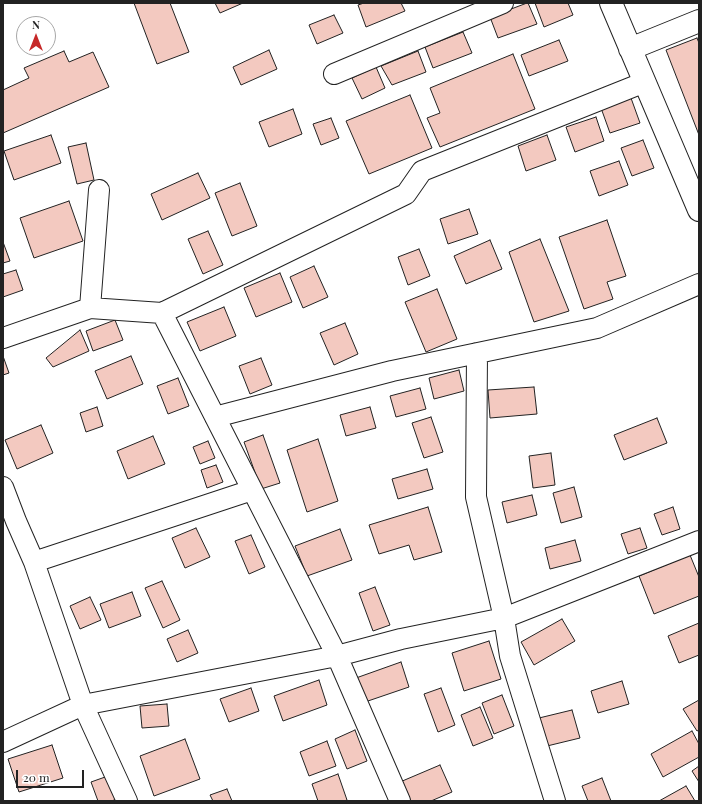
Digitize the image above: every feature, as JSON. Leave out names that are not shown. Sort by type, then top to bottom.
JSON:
[{"type":"street","points":[[334,74],[503,3]]},
{"type":"street","points":[[611,3],[699,210]]},
{"type":"street","points":[[630,48],[699,21]]},
{"type":"street","points":[[3,338],[90,308],[162,313],[406,194],[422,170],[645,82]]},
{"type":"street","points":[[90,308],[99,190]]},
{"type":"street","points":[[215,417],[392,371],[597,328],[699,284]]},
{"type":"street","points":[[162,313],[337,656],[400,801]]},
{"type":"street","points":[[477,353],[476,497],[504,618],[510,656],[556,801]]},
{"type":"street","points":[[3,487],[16,522],[34,562],[83,705],[127,801]]},
{"type":"street","points":[[34,562],[252,490]]},
{"type":"street","points":[[3,742],[83,705],[337,656],[401,639],[504,618],[699,541]]},
{"type":"building","points":[[134,3],[170,3],[189,52],[157,64]]},
{"type":"building","points":[[215,3],[243,3],[220,13]]},
{"type":"building","points":[[364,3],[401,3],[405,11],[366,27],[358,5]]},
{"type":"building","points":[[527,3],[537,24],[498,38],[490,17]]},
{"type":"building","points":[[535,3],[568,3],[573,15],[544,27]]},
{"type":"building","points":[[334,15],[343,33],[317,44],[309,25]]},
{"type":"building","points":[[463,32],[472,53],[433,68],[425,47]]},
{"type":"building","points":[[697,38],[699,43],[699,135],[666,50]]},
{"type":"building","points":[[559,40],[568,61],[529,76],[521,55]]},
{"type":"building","points":[[269,50],[277,69],[241,85],[233,67]]},
{"type":"building","points":[[64,51],[69,62],[93,52],[109,87],[3,133],[3,90],[29,78],[24,68],[52,56],[56,56],[56,54]]},
{"type":"building","points":[[418,51],[426,72],[392,85],[381,66]]},
{"type":"building","points":[[513,54],[535,109],[440,147],[427,118],[440,113],[430,88]]},
{"type":"building","points":[[376,67],[385,88],[362,99],[352,78]]},
{"type":"building","points":[[410,95],[432,148],[369,174],[346,121]]},
{"type":"building","points":[[631,98],[640,123],[610,133],[601,108]]},
{"type":"building","points":[[293,109],[302,134],[269,147],[259,122]]},
{"type":"building","points":[[596,117],[604,141],[575,152],[566,127]]},
{"type":"building","points":[[331,118],[339,138],[321,145],[313,124]]},
{"type":"building","points":[[51,135],[61,163],[14,180],[4,151]]},
{"type":"building","points":[[547,135],[556,160],[526,171],[518,146]]},
{"type":"building","points":[[643,140],[654,168],[632,176],[621,148]]},
{"type":"building","points":[[86,143],[94,180],[77,184],[68,147]]},
{"type":"building","points":[[619,161],[628,185],[599,196],[590,171]]},
{"type":"building","points":[[198,173],[210,198],[162,220],[151,194]]},
{"type":"building","points":[[240,183],[257,226],[232,236],[215,193]]},
{"type":"building","points":[[69,201],[83,241],[34,258],[20,218]]},
{"type":"building","points":[[469,209],[478,234],[448,244],[440,219]]},
{"type":"building","points":[[607,220],[626,276],[607,282],[613,299],[584,309],[559,237]]},
{"type":"building","points":[[208,231],[223,265],[203,274],[188,239]]},
{"type":"building","points":[[540,239],[569,311],[534,322],[509,252]]},
{"type":"building","points":[[490,240],[502,269],[466,284],[454,256]]},
{"type":"building","points":[[3,242],[10,261],[3,263]]},
{"type":"building","points":[[419,249],[430,276],[408,285],[398,257]]},
{"type":"building","points":[[314,266],[328,297],[303,308],[290,277]]},
{"type":"building","points":[[16,270],[23,290],[3,297],[3,274]]},
{"type":"building","points":[[280,273],[292,302],[256,317],[244,288]]},
{"type":"building","points":[[437,289],[457,339],[426,352],[405,302]]},
{"type":"building","points":[[224,307],[236,336],[200,351],[187,322]]},
{"type":"building","points":[[115,320],[123,340],[93,351],[86,331]]},
{"type":"building","points":[[345,323],[358,354],[334,365],[320,333]]},
{"type":"building","points":[[80,330],[89,351],[53,367],[46,358]]},
{"type":"building","points":[[3,356],[9,373],[3,375]]},
{"type":"building","points":[[131,356],[143,384],[107,399],[95,371]]},
{"type":"building","points":[[261,358],[272,385],[250,394],[239,366]]},
{"type":"building","points":[[459,370],[464,391],[434,399],[429,378]]},
{"type":"building","points":[[178,378],[189,406],[168,414],[157,386]]},
{"type":"building","points":[[534,387],[537,414],[490,418],[488,390]]},
{"type":"building","points":[[420,388],[426,409],[396,417],[390,396]]},
{"type":"building","points":[[97,407],[103,426],[86,432],[80,413]]},
{"type":"building","points":[[370,407],[376,428],[346,436],[340,415]]},
{"type":"building","points":[[431,417],[443,452],[424,458],[412,423]]},
{"type":"building","points":[[657,418],[667,443],[624,460],[614,435]]},
{"type":"building","points":[[41,425],[53,453],[17,469],[5,440]]},
{"type":"building","points":[[263,435],[280,483],[261,489],[244,442]]},
{"type":"building","points":[[153,436],[165,464],[128,479],[117,451]]},
{"type":"building","points":[[318,439],[338,501],[307,512],[287,450]]},
{"type":"building","points":[[208,441],[215,458],[200,464],[193,447]]},
{"type":"building","points":[[551,453],[555,485],[533,488],[529,456]]},
{"type":"building","points":[[216,465],[223,482],[207,488],[201,470]]},
{"type":"building","points":[[427,469],[433,489],[398,499],[392,479]]},
{"type":"building","points":[[574,487],[582,517],[561,523],[553,493]]},
{"type":"building","points":[[532,495],[537,515],[507,523],[502,502]]},
{"type":"building","points":[[428,507],[442,552],[414,560],[409,545],[379,554],[369,525]]},
{"type":"building","points":[[673,507],[680,529],[662,535],[654,514]]},
{"type":"building","points":[[196,528],[210,557],[185,568],[172,538]]},
{"type":"building","points":[[640,528],[647,548],[628,554],[621,534]]},
{"type":"building","points":[[340,529],[352,560],[307,576],[295,546]]},
{"type":"building","points":[[251,535],[265,567],[249,574],[235,541]]},
{"type":"building","points":[[575,540],[581,561],[550,569],[545,548]]},
{"type":"building","points":[[690,555],[699,577],[699,596],[654,614],[639,576]]},
{"type":"building","points":[[162,581],[180,620],[163,628],[145,588]]},
{"type":"building","points":[[375,587],[390,625],[373,631],[359,593]]},
{"type":"building","points":[[132,592],[141,616],[109,628],[100,604]]},
{"type":"building","points":[[90,597],[101,620],[80,629],[70,606]]},
{"type":"building","points":[[562,619],[575,641],[534,665],[521,642]]},
{"type":"building","points":[[699,623],[699,655],[679,663],[668,636]]},
{"type":"building","points":[[188,630],[198,653],[177,662],[167,639]]},
{"type":"building","points":[[489,641],[501,679],[464,691],[452,653]]},
{"type":"building","points":[[401,662],[409,687],[365,702],[356,678]]},
{"type":"building","points":[[319,680],[327,705],[283,721],[274,696]]},
{"type":"building","points":[[622,681],[629,704],[598,713],[591,691]]},
{"type":"building","points":[[251,688],[259,711],[229,722],[220,699]]},
{"type":"building","points":[[441,688],[455,725],[438,732],[424,694]]},
{"type":"building","points":[[502,695],[514,726],[494,734],[482,703]]},
{"type":"building","points":[[699,700],[699,730],[697,731],[683,709]]},
{"type":"building","points":[[167,704],[169,726],[142,728],[140,706]]},
{"type":"building","points":[[480,707],[493,738],[473,746],[461,715]]},
{"type":"building","points":[[572,710],[580,738],[547,746],[539,718]]},
{"type":"building","points":[[355,730],[367,761],[347,769],[335,739]]},
{"type":"building","points":[[692,731],[699,744],[699,757],[663,777],[651,754]]},
{"type":"building","points":[[185,739],[200,779],[154,796],[140,756]]},
{"type":"building","points":[[327,741],[336,766],[309,776],[300,752]]},
{"type":"building","points":[[52,745],[63,778],[19,792],[8,759]]},
{"type":"building","points":[[440,765],[452,792],[431,801],[408,801],[400,782]]},
{"type":"building","points":[[699,766],[699,782],[692,771]]},
{"type":"building","points":[[338,774],[347,800],[318,801],[312,784]]},
{"type":"building","points":[[108,776],[116,799],[112,801],[98,801],[91,782]]},
{"type":"building","points":[[602,778],[611,801],[588,801],[582,786]]},
{"type":"building","points":[[686,786],[695,801],[659,801]]},
{"type":"building","points":[[227,789],[232,801],[213,801],[210,795]]}]
